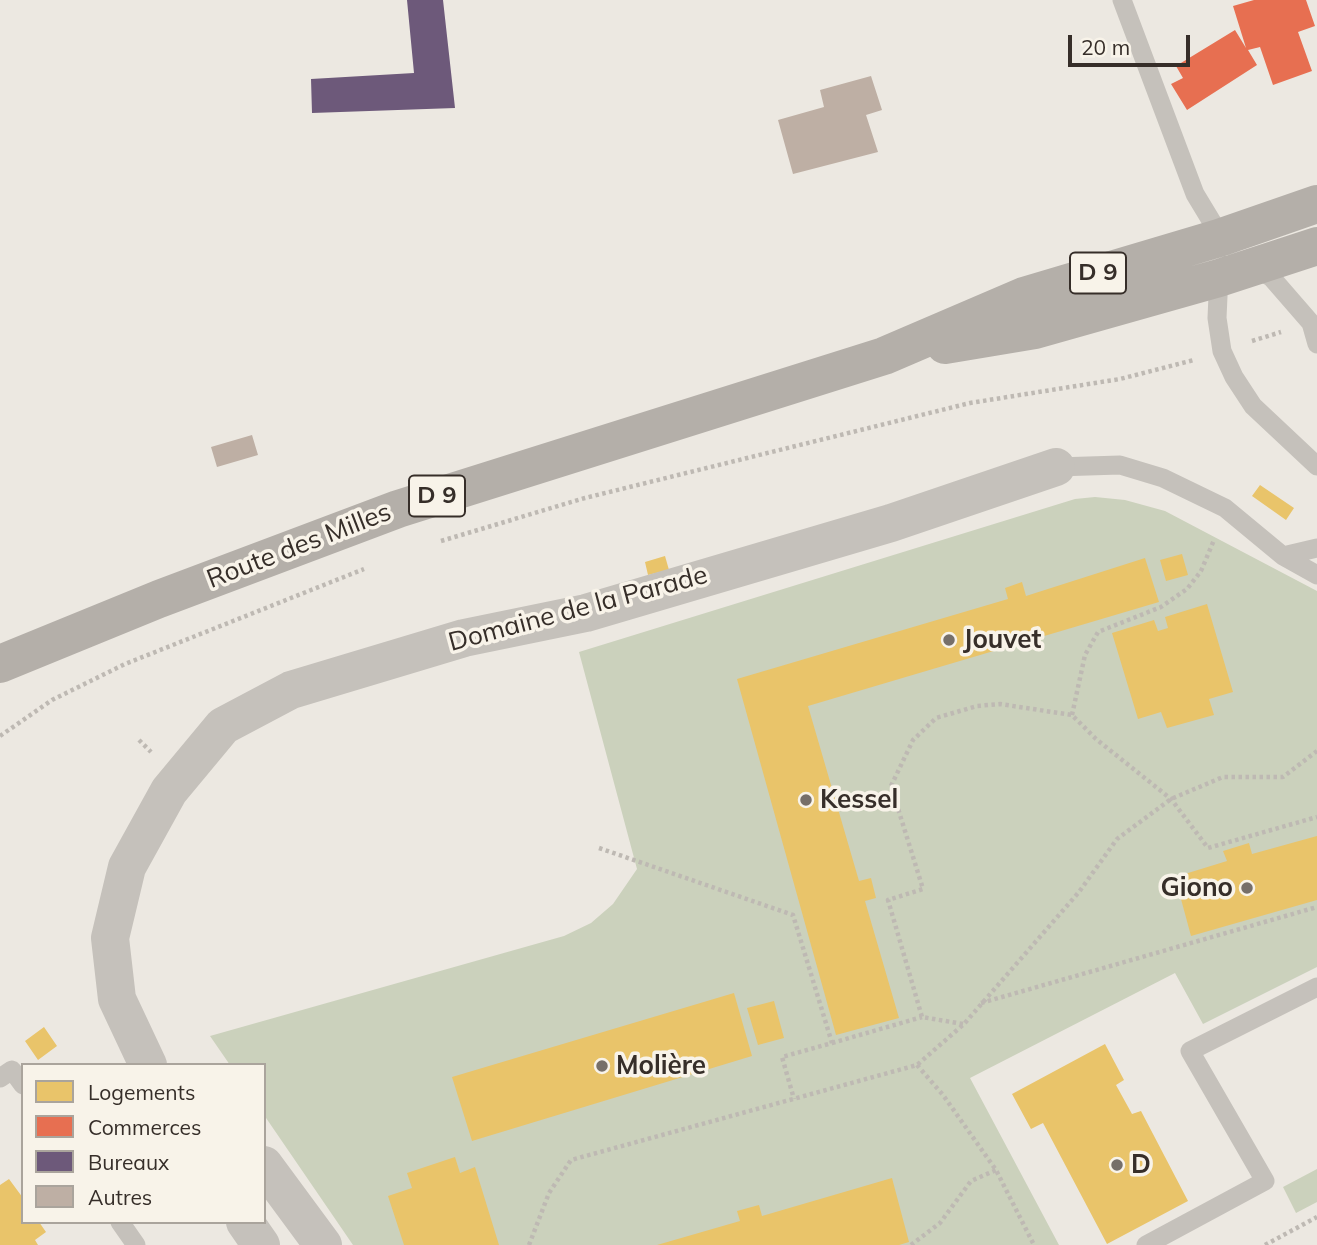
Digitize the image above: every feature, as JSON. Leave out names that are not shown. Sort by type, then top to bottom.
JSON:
[{"type":"main road","name":"Route des Milles","points":[[0,664],[159,599],[398,509],[884,356],[1024,296],[1219,237],[1317,204]]},
{"type":"main road","name":"Route des Milles","points":[[884,356],[1035,330],[1317,246]]},
{"type":"street","name":"Domaine de la Parade","points":[[147,1063],[117,999],[110,938],[127,867],[169,791],[223,726],[291,690],[464,638],[607,607],[891,523],[1056,467]]},
{"type":"street","points":[[266,1168],[323,1245]]},
{"type":"street","points":[[247,1224],[261,1245]]},
{"type":"lane","points":[[1122,0],[1195,194],[1236,272],[1217,318],[1222,351],[1253,407],[1317,466]]},
{"type":"lane","points":[[1219,237],[1236,272]]},
{"type":"lane","points":[[1236,272],[1271,277],[1311,323],[1317,344]]},
{"type":"lane","name":"Domaine de la Parade","points":[[1056,467],[1120,465],[1163,478],[1225,508],[1283,556],[1317,575]]},
{"type":"lane","points":[[1283,556],[1317,548]]},
{"type":"lane","points":[[1146,1245],[1265,1181],[1190,1051],[1316,991]]},
{"type":"lane","points":[[0,1079],[12,1070],[21,1082]]},
{"type":"lane","points":[[121,1224],[136,1245]]},
{"type":"path","points":[[430,545],[584,498],[970,403],[1120,379],[1311,323]]},
{"type":"path","points":[[1073,715],[1084,654],[1098,632],[1161,607],[1187,589],[1201,571],[1225,508]]},
{"type":"path","points":[[0,736],[52,700],[125,664],[366,568]]},
{"type":"path","points":[[922,1017],[888,900],[923,889],[891,786],[898,766],[913,740],[936,718],[977,706],[1000,704],[1073,715],[1096,739],[1171,799],[1208,848],[1317,817]]},
{"type":"path","points":[[529,1245],[549,1193],[571,1160],[917,1065],[964,1024],[1079,892],[1117,839],[1171,799],[1223,777],[1283,777],[1317,751]]},
{"type":"path","points":[[599,848],[793,915],[832,1043]]},
{"type":"path","points":[[981,1003],[1317,907]]},
{"type":"path","points":[[794,1099],[782,1058],[922,1017],[964,1024]]},
{"type":"path","points":[[917,1065],[943,1095],[996,1170],[1034,1245]]},
{"type":"path","points":[[911,1245],[940,1223],[971,1181],[996,1170]]},
{"type":"path","points":[[1265,1245],[1317,1217]]},
{"type":"green space","points":[[1095,497],[1125,500],[1165,511],[1317,591],[1317,967],[1203,1024],[1175,973],[970,1078],[1059,1245],[353,1245],[266,1118],[266,1063],[229,1063],[210,1036],[564,936],[591,923],[613,904],[637,869],[579,652],[1075,499]]},
{"type":"green space","points":[[1317,1169],[1317,1202],[1296,1213],[1283,1187]]},
{"type":"building: Logements","points":[[1260,485],[1294,508],[1286,520],[1252,496]]},
{"type":"building: Logements","points":[[1182,554],[1188,575],[1166,581],[1160,560]]},
{"type":"building: Logements","points":[[665,556],[669,570],[648,575],[645,562]]},
{"type":"building: Logements","points":[[1145,558],[1159,602],[808,706],[859,881],[871,878],[876,898],[865,901],[899,1018],[836,1035],[737,679],[1008,599],[1005,588],[1022,582],[1026,596]]},
{"type":"building: Logements","points":[[1207,604],[1233,692],[1209,699],[1214,715],[1167,728],[1161,712],[1138,719],[1112,633],[1154,620],[1158,631],[1168,628],[1165,617]]},
{"type":"building: Logements","name":"Giono","points":[[1317,836],[1317,900],[1191,936],[1175,877],[1227,861],[1223,851],[1249,843],[1252,854]]},
{"type":"building: Logements","name":"Molière","points":[[734,993],[752,1056],[472,1141],[452,1077]]},
{"type":"building: Logements","points":[[774,1001],[784,1038],[758,1045],[747,1008]]},
{"type":"building: Logements","points":[[44,1027],[57,1046],[38,1060],[25,1041]]},
{"type":"building: Logements","name":"D","points":[[1105,1044],[1124,1080],[1116,1085],[1132,1114],[1141,1111],[1188,1201],[1107,1244],[1043,1123],[1031,1129],[1012,1094]]},
{"type":"building: Logements","points":[[455,1157],[460,1173],[475,1167],[499,1245],[404,1245],[388,1196],[412,1188],[407,1173]]},
{"type":"building: Logements","points":[[892,1178],[909,1242],[899,1245],[657,1245],[740,1221],[737,1211],[759,1205],[762,1216]]},
{"type":"building: Logements","points":[[9,1179],[21,1195],[21,1224],[40,1224],[46,1232],[35,1240],[38,1245],[0,1245],[0,1185]]},
{"type":"building: Commerces","points":[[1254,0],[1306,0],[1315,26],[1298,32],[1312,71],[1273,85],[1260,47],[1248,50],[1257,65],[1187,110],[1171,84],[1183,78],[1176,66],[1235,30],[1246,48],[1233,6]]},
{"type":"building: Bureaux","points":[[407,0],[443,0],[455,108],[312,113],[311,79],[414,73]]},
{"type":"building: Autres","points":[[871,76],[882,110],[866,115],[878,152],[793,174],[778,120],[824,107],[820,90]]},
{"type":"building: Autres","points":[[252,435],[258,455],[217,467],[211,447]]},
{"type":"place","name":"Jouvet","points":[[949,640]]},
{"type":"place","name":"Kessel","points":[[806,800]]},
{"type":"place","name":"Giono","points":[[1247,888]]},
{"type":"place","name":"Molière","points":[[602,1066]]},
{"type":"place","name":"D","points":[[1117,1165]]}]
